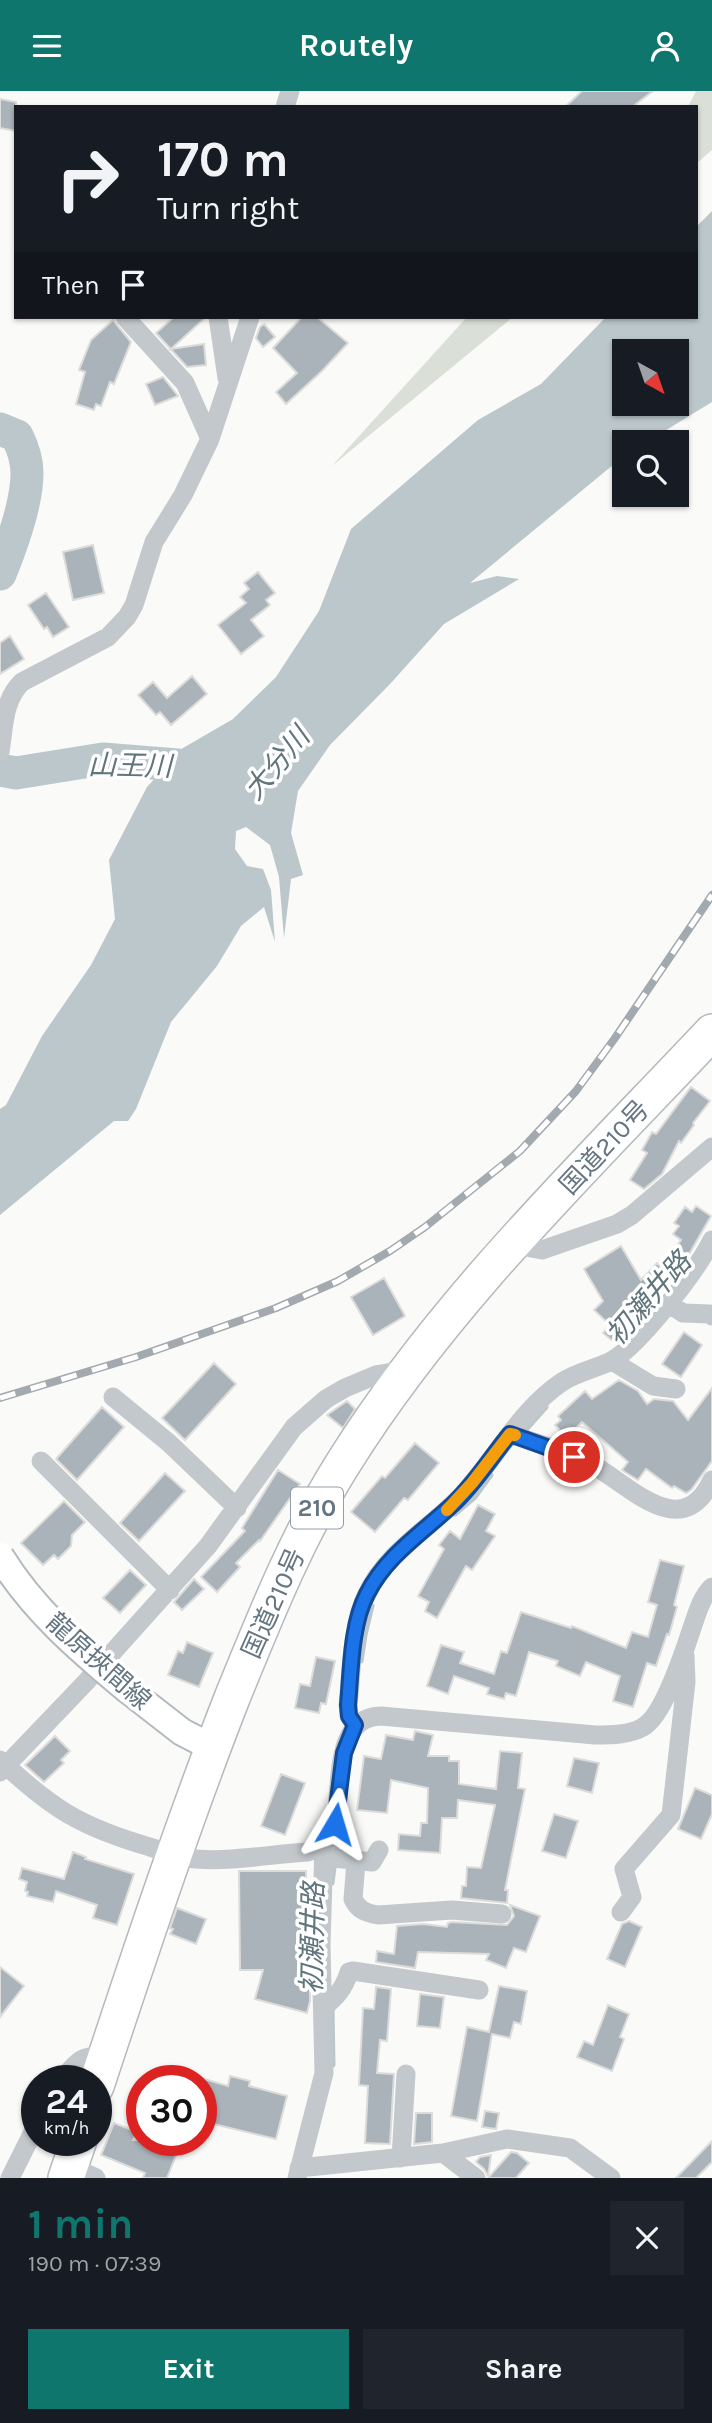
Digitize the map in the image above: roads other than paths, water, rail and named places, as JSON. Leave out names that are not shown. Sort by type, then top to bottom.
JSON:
[{"type":"highway","name":"国道210号","points":[[103,2065],[173,1854],[213,1748],[276,1590],[343,1463],[407,1370],[454,1312],[520,1237],[712,1032]]},
{"type":"main road","name":"龍原挾間線","points":[[0,1556],[24,1591],[59,1630],[128,1690],[182,1732],[213,1748]]},
{"type":"street","points":[[127,319],[185,383],[210,439]]},
{"type":"street","points":[[218,319],[228,386]]},
{"type":"street","points":[[0,752],[8,700],[16,688],[108,637],[127,617],[134,605],[154,542],[183,495],[210,439],[249,319]]},
{"type":"street","points":[[520,1237],[531,1248],[542,1250],[617,1224],[642,1209],[712,1147]]},
{"type":"street","points":[[355,1725],[349,1716],[348,1705],[358,1624],[366,1595],[393,1557],[462,1495],[532,1409],[562,1382],[612,1361],[627,1350],[700,1262],[712,1240]]},
{"type":"street","points":[[668,1303],[683,1314],[711,1315]]},
{"type":"street","points":[[612,1361],[653,1386],[676,1389]]},
{"type":"street","points":[[379,1850],[372,1862],[356,1862],[324,1851],[209,1859],[186,1858],[94,1829],[72,1818],[2,1766],[170,1590],[217,1535],[290,1431],[338,1392],[368,1378],[407,1370]]},
{"type":"street","points":[[113,1397],[169,1443],[237,1508]]},
{"type":"street","points":[[510,1434],[588,1463],[662,1509],[677,1509],[695,1503],[712,1480]]},
{"type":"street","points":[[41,1461],[170,1590]]},
{"type":"street","points":[[611,2178],[570,2148],[507,2139],[443,2153],[298,2173],[324,2073],[321,1945],[324,1851],[334,1828],[344,1753],[355,1725],[365,1718],[381,1716],[595,1735],[642,1728],[655,1716],[684,1651],[703,1598],[712,1587]]},
{"type":"street","points":[[621,1912],[632,1897],[624,1869],[671,1815],[687,1682],[684,1651]]},
{"type":"street","points":[[356,1862],[353,1899],[361,1910],[368,1914],[452,1910],[502,1914]]},
{"type":"street","points":[[323,2008],[339,1995],[349,1972],[353,1971],[480,1990]]},
{"type":"street","points":[[75,2065],[91,2055],[97,2065]]},
{"type":"street","points":[[401,2158],[406,2074]]},
{"type":"street","points":[[443,2153],[476,2178]]},
{"type":"street","points":[[10,2178],[21,2156]]},
{"type":"water","name":"大分川","points":[[712,211],[712,402],[690,415],[690,339],[612,339],[612,417],[687,417],[666,430],[612,430],[612,466],[470,583],[497,576],[519,579],[444,624],[330,745],[298,791],[291,833],[303,875],[291,879],[284,938],[279,877],[270,845],[246,827],[236,831],[235,849],[247,866],[263,869],[271,890],[275,942],[264,907],[241,926],[217,966],[171,1022],[136,1109],[128,1121],[114,1121],[0,1215],[0,1109],[6,1105],[42,1036],[91,965],[115,919],[109,860],[147,787],[183,748],[233,719],[276,677],[319,611],[351,529],[478,420],[541,384],[604,319],[698,319],[698,225]]},
{"type":"waterway","name":"山王川","points":[[0,429],[17,436],[27,473],[21,511],[0,574]]},
{"type":"waterway","name":"山王川","points":[[0,770],[16,773],[103,759],[214,768]]},
{"type":"waterway","name":"初瀬井路","points":[[522,1434],[546,1407]]},
{"type":"waterway","name":"初瀬井路","points":[[455,1514],[475,1497],[491,1475]]},
{"type":"waterway","name":"初瀬井路","points":[[361,1661],[372,1606]]},
{"type":"waterway","name":"初瀬井路","points":[[332,1883],[338,1837]]},
{"type":"waterway","name":"初瀬井路","points":[[332,2008],[333,2065]]},
{"type":"railway","points":[[0,1398],[136,1357],[276,1308],[338,1281],[425,1227],[520,1151],[576,1091],[712,895]]}]
